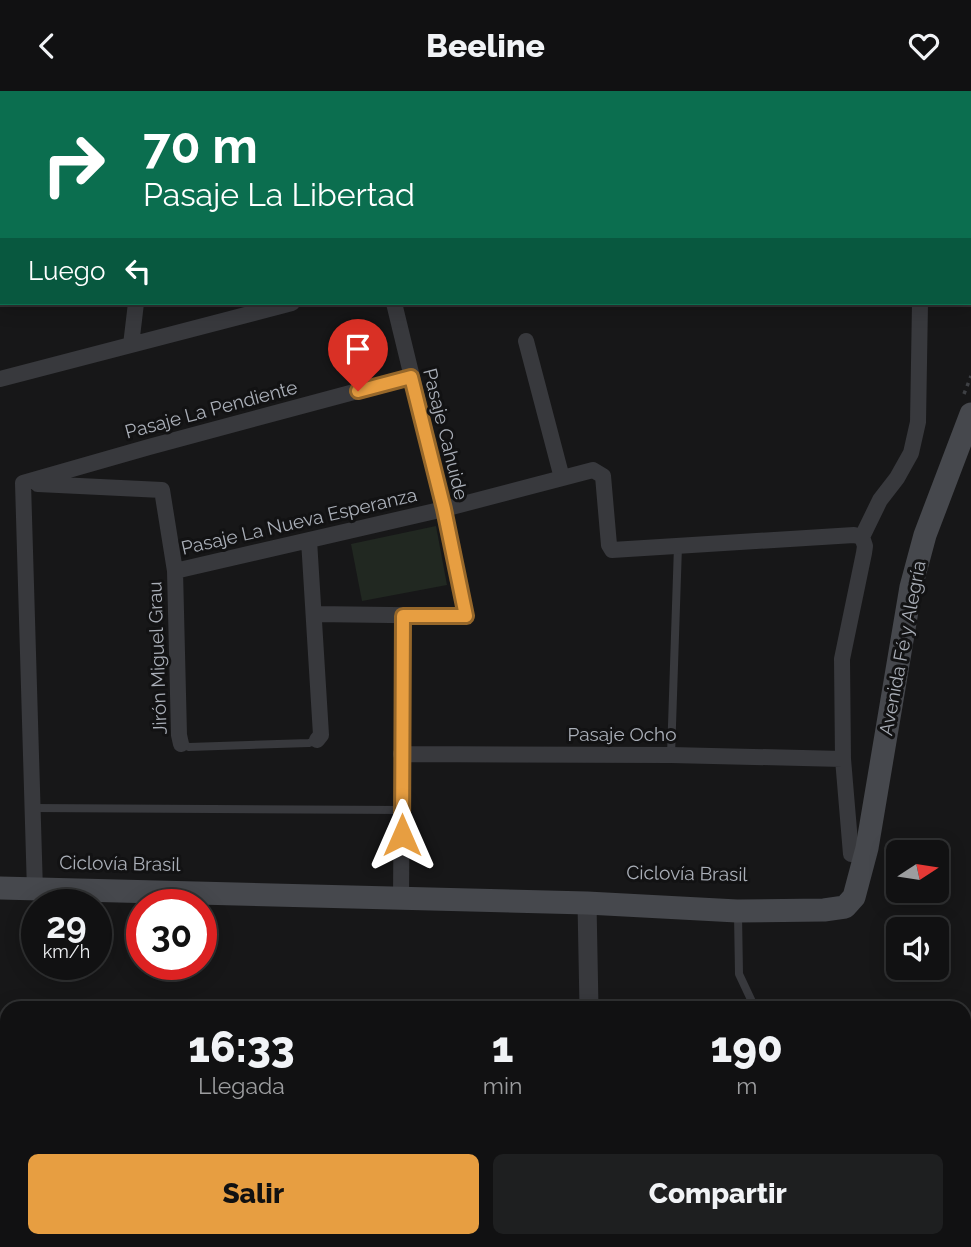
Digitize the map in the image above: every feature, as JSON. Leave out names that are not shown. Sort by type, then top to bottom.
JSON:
[{"type":"main road","name":"Avenida Fé y Alegría","points":[[737,911],[824,910],[845,907],[854,897],[867,848],[911,587],[968,404]]},
{"type":"main road","points":[[0,888],[21,890]]},
{"type":"main road","points":[[112,892],[587,903],[737,911]]},
{"type":"street","points":[[131,345],[136,305]]},
{"type":"street","points":[[0,379],[284,305]]},
{"type":"street","name":"Pasaje Cahuide","points":[[394,305],[444,509],[466,616],[403,616]]},
{"type":"street","points":[[867,848],[851,854],[843,759],[842,659],[864,553],[862,537],[880,500],[911,453],[918,422],[920,305]]},
{"type":"street","points":[[526,341],[562,478]]},
{"type":"street","name":"Pasaje La Pendiente","points":[[23,484],[149,447],[411,377]]},
{"type":"street","name":"Pasaje La Nueva Esperanza","points":[[175,571],[444,509],[593,470],[603,475],[612,550],[854,535],[862,537]]},
{"type":"street","points":[[23,484],[35,889]]},
{"type":"street","name":"Jirón Miguel Grau","points":[[23,484],[162,490],[175,571],[178,735],[181,744]]},
{"type":"street","points":[[309,540],[321,735],[317,740]]},
{"type":"street","points":[[314,614],[403,616],[401,898]]},
{"type":"street","name":"Pasaje Ocho","points":[[401,754],[843,759]]},
{"type":"street","points":[[587,903],[589,1001]]},
{"type":"lane","points":[[671,755],[678,546]]},
{"type":"lane","points":[[181,744],[189,747],[309,743],[317,740]]},
{"type":"lane","points":[[32,808],[402,810]]},
{"type":"lane","points":[[737,911],[739,974],[752,1001]]},
{"type":"path","points":[[968,404],[971,376]]},
{"type":"shaded area","points":[[436,526],[447,585],[362,601],[351,544]]},
{"type":"route","points":[[358,391],[411,377],[444,509],[466,616],[403,616],[402,835]]}]
